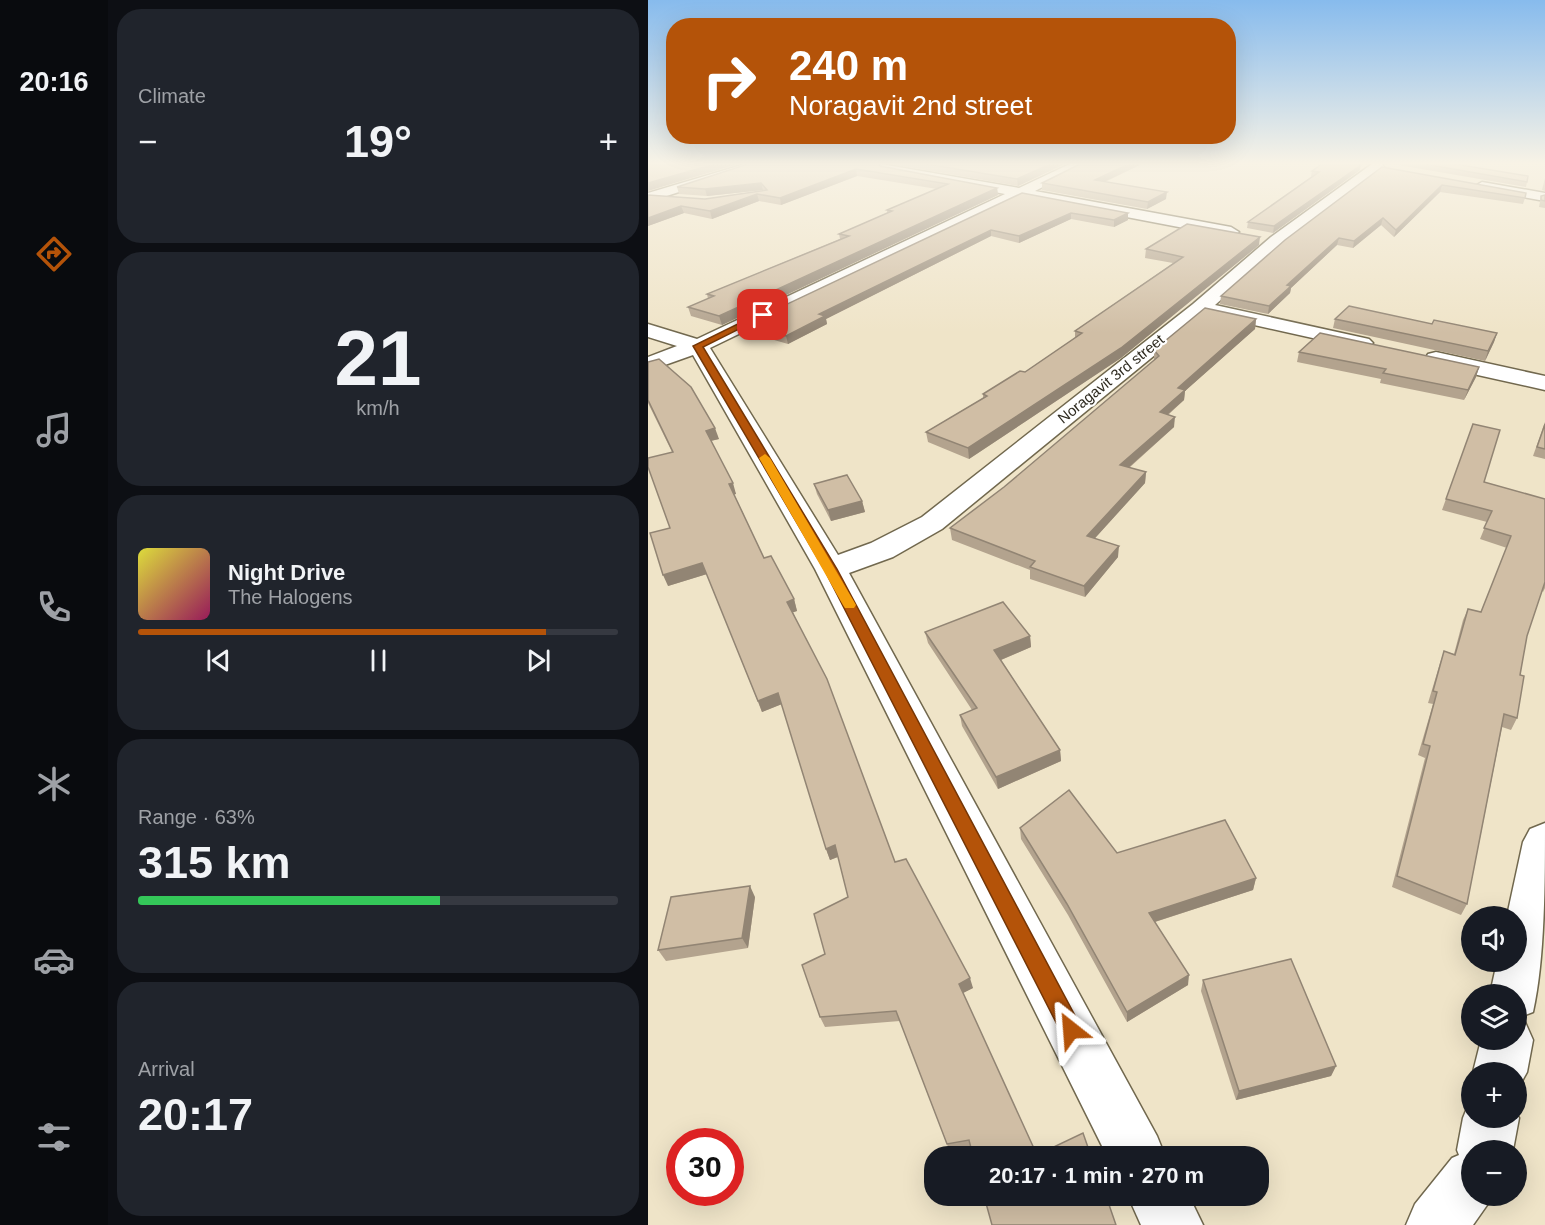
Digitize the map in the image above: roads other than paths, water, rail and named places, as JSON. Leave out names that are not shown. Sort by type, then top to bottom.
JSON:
[{"type":"street","points":[[648,364],[698,346],[966,219]]},
{"type":"street","points":[[1162,219],[1277,241]]},
{"type":"street","name":"Noragavit 3rd street","points":[[831,569],[882,550],[932,523],[1200,308],[1305,219]]},
{"type":"street","points":[[1200,308],[1384,348]]},
{"type":"street","points":[[648,330],[698,346],[831,569],[1132,1146]]},
{"type":"street","points":[[1418,355],[1545,383]]},
{"type":"street","points":[[1517,984],[1545,842]]},
{"type":"street","points":[[1436,1225],[1461,1192]]},
{"type":"street","points":[[1163,1206],[1173,1225]]}]
